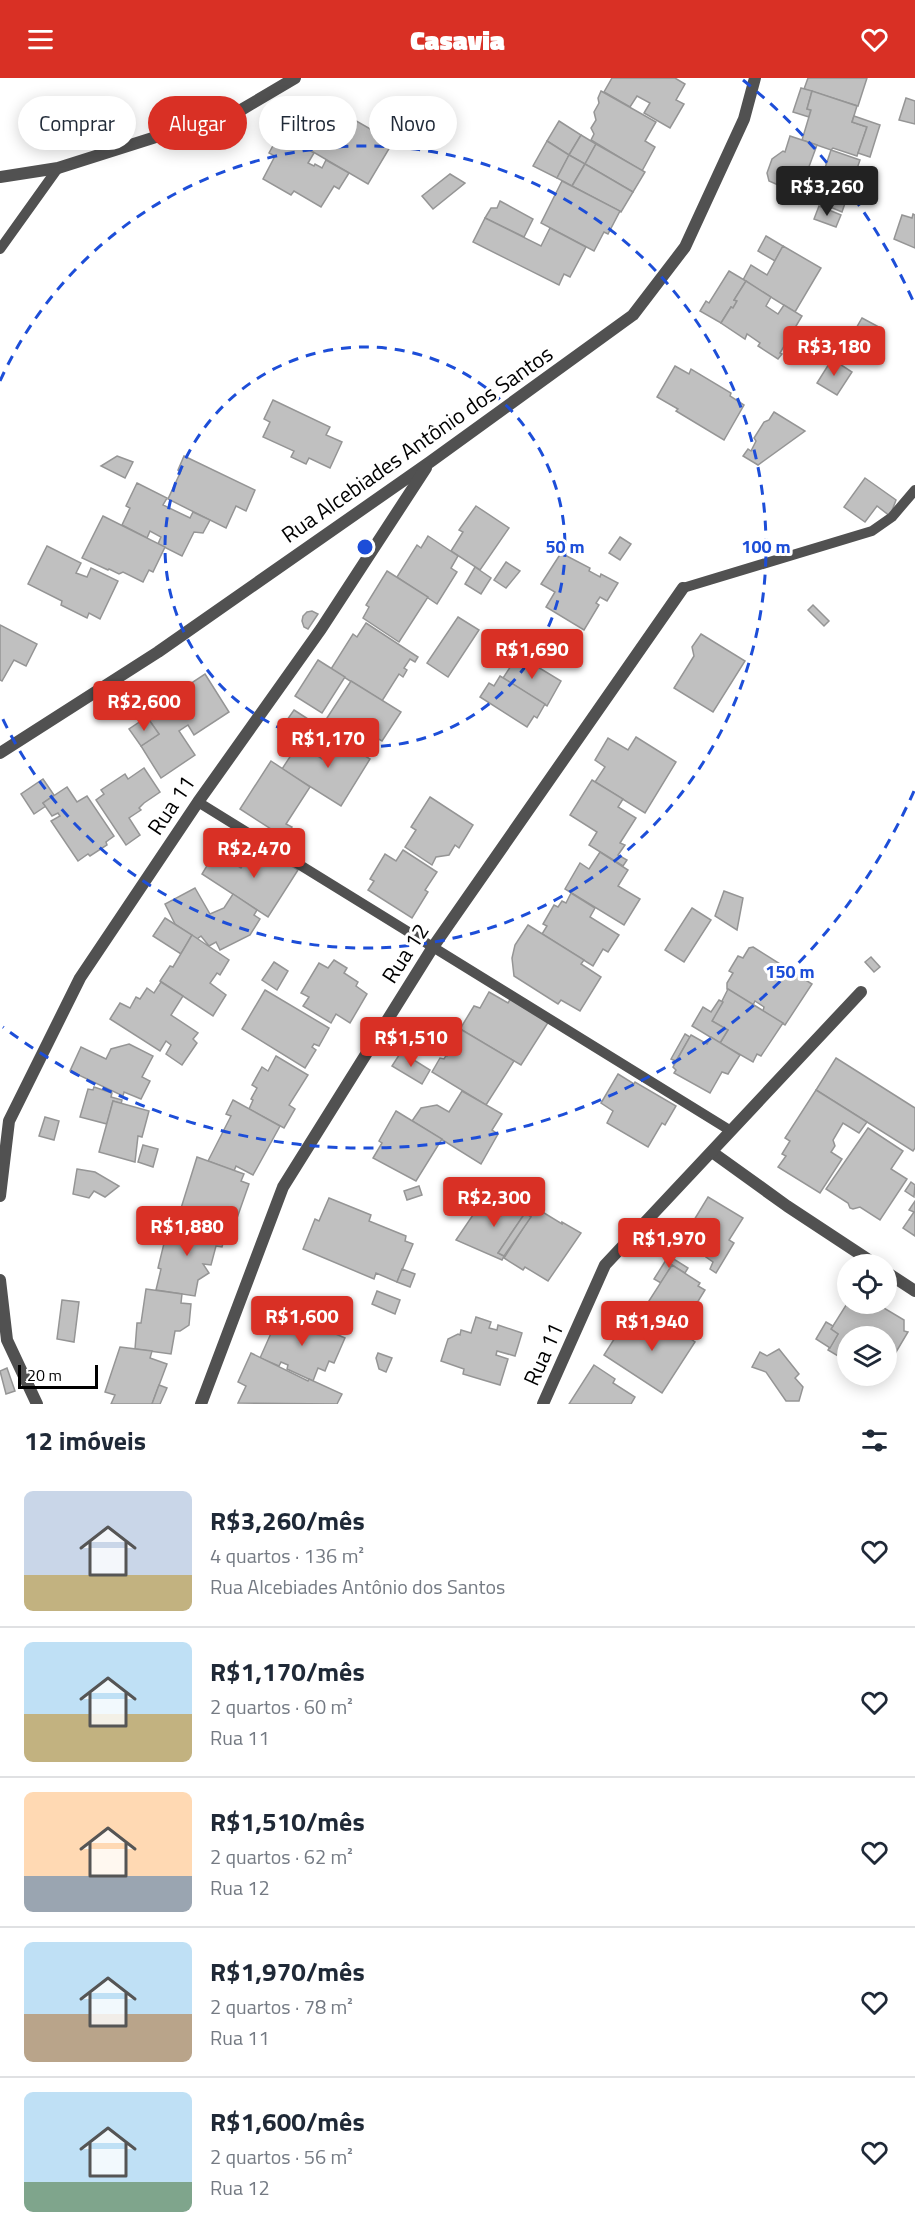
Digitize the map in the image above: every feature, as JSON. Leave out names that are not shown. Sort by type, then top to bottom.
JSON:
[{"type":"street","points":[[0,177],[58,168],[241,110],[295,78]]},
{"type":"street","name":"Rua Alcebiades Antônio dos Santos","points":[[0,753],[158,652],[430,462],[633,315],[685,247],[744,119],[755,78]]},
{"type":"street","name":"Rua 11","points":[[0,1196],[9,1121],[80,978],[198,802],[321,629],[430,462]]},
{"type":"street","name":"Rua 12","points":[[201,1404],[283,1187],[433,946],[683,588]]},
{"type":"street","name":"Rua 11","points":[[543,1404],[605,1265],[861,992]]},
{"type":"street","points":[[712,1152],[787,1206],[860,1254]]},
{"type":"street","points":[[897,1279],[915,1291]]},
{"type":"street","points":[[0,1280],[7,1340],[37,1404]]},
{"type":"lane","points":[[0,249],[58,168]]},
{"type":"lane","points":[[683,588],[872,531],[892,517],[915,490]]},
{"type":"lane","points":[[198,802],[730,1131]]},
{"type":"building","points":[[612,78],[675,78],[685,84],[676,100],[684,104],[670,128],[644,113],[650,103],[637,96],[630,107],[604,92]]},
{"type":"building","points":[[808,78],[867,78],[858,106],[804,89]]},
{"type":"building","points":[[801,88],[812,91],[807,109],[811,110],[809,117],[793,112]]},
{"type":"building","points":[[601,91],[656,122],[645,141],[655,147],[642,171],[591,140],[594,134],[591,128],[596,120],[594,112],[599,103],[598,98]]},
{"type":"building","points":[[812,91],[857,106],[852,122],[867,127],[857,156],[802,140],[811,110],[807,109]]},
{"type":"building","points":[[906,98],[915,101],[915,124],[899,120]]},
{"type":"building","points":[[854,116],[880,125],[870,157],[858,153],[867,127],[852,122]]},
{"type":"building","points":[[357,121],[369,128],[369,150],[388,150],[368,184],[310,150],[357,150]]},
{"type":"building","points":[[559,121],[581,135],[569,155],[547,141]]},
{"type":"building","points":[[581,135],[596,144],[585,164],[569,155]]},
{"type":"building","points":[[790,136],[817,145],[807,172],[822,177],[831,150],[860,160],[842,212],[811,199],[815,187],[807,184],[803,196],[769,181],[767,173],[772,159],[783,151],[785,152]]},
{"type":"building","points":[[547,141],[569,155],[557,178],[533,166]]},
{"type":"building","points":[[596,144],[645,172],[633,192],[585,164]]},
{"type":"building","points":[[271,150],[309,150],[314,153],[308,163],[322,168],[326,160],[349,173],[339,189],[334,186],[321,207],[294,191],[291,195],[263,179],[275,156],[269,153]]},
{"type":"building","points":[[569,155],[585,164],[572,186],[557,178]]},
{"type":"building","points":[[585,164],[633,192],[621,212],[572,186]]},
{"type":"building","points":[[450,174],[465,183],[433,209],[422,196]]},
{"type":"building","points":[[562,181],[620,211],[608,234],[604,232],[594,251],[541,223]]},
{"type":"building","points":[[500,201],[533,219],[524,237],[485,218],[491,208],[497,208]]},
{"type":"building","points":[[819,206],[841,215],[836,227],[814,219]]},
{"type":"building","points":[[913,214],[915,215],[915,248],[894,239],[902,215],[912,218]]},
{"type":"building","points":[[485,218],[541,246],[550,228],[586,247],[570,277],[564,274],[559,285],[473,242]]},
{"type":"building","points":[[766,236],[783,246],[775,261],[758,251]]},
{"type":"building","points":[[783,246],[821,268],[795,312],[743,280],[751,265],[767,275]]},
{"type":"building","points":[[729,271],[746,281],[734,300],[737,301],[733,308],[731,307],[721,323],[700,311],[706,301],[709,303]]},
{"type":"building","points":[[746,281],[771,297],[766,306],[778,314],[784,305],[802,316],[778,359],[758,346],[760,343],[747,334],[745,339],[721,323],[731,307],[733,308],[737,301],[734,300]]},
{"type":"building","points":[[862,318],[879,327],[863,354],[847,344]]},
{"type":"building","points":[[832,359],[852,372],[837,395],[817,383]]},
{"type":"building","points":[[675,366],[689,374],[691,369],[731,393],[730,396],[744,405],[724,440],[657,397]]},
{"type":"building","points":[[273,400],[330,427],[326,435],[342,442],[330,468],[309,458],[306,464],[291,457],[294,451],[263,437],[270,422],[264,419]]},
{"type":"building","points":[[774,412],[805,431],[758,465],[743,456],[748,449],[751,451],[756,441],[754,438],[764,422],[769,420]]},
{"type":"building","points":[[117,456],[133,462],[125,478],[101,466]]},
{"type":"building","points":[[184,456],[255,490],[246,511],[236,506],[226,528],[168,499],[181,471],[178,470]]},
{"type":"building","points":[[865,478],[896,500],[890,516],[877,506],[865,522],[844,507]]},
{"type":"building","points":[[137,483],[167,498],[163,505],[190,518],[193,512],[210,520],[203,533],[194,532],[182,556],[158,544],[161,537],[150,531],[147,538],[122,525],[130,508],[126,506]]},
{"type":"building","points":[[476,506],[509,528],[480,570],[451,551],[463,532],[459,530]]},
{"type":"building","points":[[103,516],[165,547],[153,572],[149,570],[143,582],[123,572],[119,574],[82,558]]},
{"type":"building","points":[[428,536],[458,556],[451,568],[457,572],[437,604],[397,577],[417,545],[421,548]]},
{"type":"building","points":[[620,537],[631,544],[620,560],[609,553]]},
{"type":"building","points":[[47,546],[81,563],[76,573],[87,577],[91,568],[118,581],[100,619],[89,613],[87,618],[61,605],[62,601],[28,584]]},
{"type":"building","points":[[561,553],[590,568],[589,571],[600,577],[601,574],[618,583],[607,601],[600,597],[596,603],[599,605],[584,630],[546,607],[555,592],[541,584]]},
{"type":"building","points":[[506,562],[520,571],[506,588],[494,580]]},
{"type":"building","points":[[475,567],[491,578],[481,594],[465,584]]},
{"type":"building","points":[[387,571],[428,597],[399,642],[363,618],[369,607],[366,605]]},
{"type":"building","points":[[813,605],[829,621],[824,626],[808,610]]},
{"type":"building","points":[[312,611],[318,614],[308,629],[304,627],[302,621],[307,612]]},
{"type":"building","points":[[458,617],[479,630],[448,677],[427,663]]},
{"type":"building","points":[[366,623],[418,657],[415,662],[410,659],[404,668],[407,670],[403,677],[399,674],[382,701],[331,669],[353,634],[357,637]]},
{"type":"building","points":[[0,625],[37,644],[26,666],[14,660],[2,681],[0,680]]},
{"type":"building","points":[[701,634],[745,661],[713,712],[674,688],[694,656],[692,647]]},
{"type":"building","points":[[518,655],[561,681],[547,706],[503,678]]},
{"type":"building","points":[[318,660],[345,677],[322,713],[295,696]]},
{"type":"building","points":[[205,674],[229,712],[194,735],[188,725],[179,731],[195,755],[161,778],[141,746],[159,734],[147,717],[157,710],[155,707]]},
{"type":"building","points":[[500,676],[545,704],[537,718],[534,716],[527,727],[480,697],[489,683],[494,686]]},
{"type":"building","points":[[351,681],[401,712],[382,741],[375,737],[364,755],[331,734],[335,727],[325,721]]},
{"type":"building","points":[[294,710],[336,737],[322,759],[280,730]]},
{"type":"building","points":[[147,717],[159,734],[141,746],[129,729]]},
{"type":"building","points":[[336,737],[370,759],[341,806],[282,769],[299,743],[322,759]]},
{"type":"building","points":[[636,737],[676,762],[645,813],[595,782],[605,767],[595,760],[608,738],[628,750]]},
{"type":"building","points":[[271,761],[310,787],[286,824],[292,827],[285,838],[240,809]]},
{"type":"building","points":[[144,768],[160,792],[144,803],[139,808],[141,810],[129,818],[140,835],[126,845],[96,800],[104,794],[101,790],[125,774],[128,779]]},
{"type":"building","points":[[43,779],[54,795],[43,803],[46,806],[34,814],[21,794]]},
{"type":"building","points":[[592,780],[623,799],[618,807],[636,818],[620,843],[625,845],[618,855],[627,860],[623,866],[589,845],[597,832],[570,815]]},
{"type":"building","points":[[67,787],[77,802],[87,796],[114,836],[106,842],[107,845],[78,861],[51,821],[60,816],[58,813],[52,816],[43,803]]},
{"type":"building","points":[[430,797],[473,825],[459,848],[455,845],[449,855],[436,857],[432,865],[405,847],[416,830],[411,827]]},
{"type":"building","points":[[257,844],[298,870],[268,917],[202,874],[211,859],[222,866],[227,859],[241,868]]},
{"type":"building","points":[[403,850],[437,872],[425,890],[428,892],[412,918],[368,890],[374,881],[370,879],[385,854],[396,861]]},
{"type":"building","points":[[600,852],[628,870],[618,886],[640,899],[624,925],[565,889],[580,863],[589,869]]},
{"type":"building","points":[[195,888],[210,914],[224,908],[233,894],[257,910],[254,915],[260,919],[250,935],[220,950],[216,942],[209,946],[201,936],[197,939],[175,924],[165,904]]},
{"type":"building","points":[[724,891],[743,898],[737,930],[715,916]]},
{"type":"building","points":[[571,893],[595,908],[590,917],[619,935],[608,952],[603,949],[593,966],[542,934],[547,926],[543,924],[554,905],[558,907],[562,901],[566,903]]},
{"type":"building","points":[[692,908],[711,920],[684,962],[665,950]]},
{"type":"building","points":[[165,918],[192,935],[181,954],[153,936]]},
{"type":"building","points":[[528,925],[584,960],[581,964],[601,977],[580,1011],[561,1000],[558,1004],[514,976],[512,958],[515,945]]},
{"type":"building","points":[[192,935],[229,960],[220,975],[217,973],[210,983],[226,995],[213,1016],[160,981],[170,966],[173,967]]},
{"type":"building","points":[[753,947],[812,984],[785,1025],[763,1011],[764,1007],[755,1001],[753,1005],[727,989],[727,983],[733,973],[729,971],[738,956],[743,958],[749,948]]},
{"type":"building","points":[[871,957],[880,967],[874,972],[865,962]]},
{"type":"building","points":[[334,960],[347,968],[344,973],[358,982],[356,986],[367,994],[350,1023],[336,1014],[331,1023],[303,1006],[309,997],[301,993],[319,963],[328,968]]},
{"type":"building","points":[[274,962],[288,971],[277,990],[262,980]]},
{"type":"building","points":[[161,982],[183,996],[171,1015],[198,1033],[193,1039],[197,1043],[182,1065],[166,1054],[171,1045],[166,1041],[160,1051],[110,1019],[120,1003],[130,1008],[136,997],[140,999],[147,988],[154,993]]},
{"type":"building","points":[[728,989],[783,1023],[761,1056],[757,1054],[753,1062],[720,1043],[728,1030],[712,1021]]},
{"type":"building","points":[[265,990],[329,1028],[319,1046],[314,1044],[312,1047],[316,1050],[305,1068],[242,1029]]},
{"type":"building","points":[[489,992],[508,1003],[511,998],[549,1021],[521,1065],[460,1029],[474,1006],[480,1008]]},
{"type":"building","points":[[719,1000],[723,1002],[712,1021],[728,1030],[720,1043],[692,1026],[703,1007],[711,1012]]},
{"type":"building","points":[[462,1030],[514,1061],[486,1105],[432,1072],[440,1058],[444,1059]]},
{"type":"building","points":[[452,1034],[457,1037],[447,1056],[435,1049],[440,1040],[446,1043]]},
{"type":"building","points":[[685,1034],[690,1037],[676,1061],[671,1059]]},
{"type":"building","points":[[691,1035],[707,1044],[711,1037],[740,1055],[728,1074],[722,1072],[710,1093],[674,1073],[676,1070],[673,1067]]},
{"type":"building","points":[[129,1044],[153,1056],[142,1077],[150,1081],[141,1099],[124,1092],[123,1096],[70,1071],[81,1047],[106,1059],[111,1049]]},
{"type":"building","points":[[401,1052],[430,1070],[422,1084],[392,1066]]},
{"type":"building","points":[[276,1056],[308,1075],[289,1105],[295,1109],[284,1128],[249,1109],[257,1088],[252,1085],[262,1067],[268,1071]]},
{"type":"building","points":[[836,1058],[915,1108],[915,1148],[913,1151],[816,1090]]},
{"type":"building","points":[[618,1074],[676,1106],[665,1125],[662,1123],[648,1147],[607,1123],[613,1111],[601,1103]]},
{"type":"building","points":[[94,1087],[112,1093],[111,1097],[122,1100],[121,1104],[113,1101],[107,1124],[80,1117],[88,1089],[93,1090]]},
{"type":"building","points":[[816,1090],[867,1122],[859,1133],[843,1123],[833,1140],[835,1146],[831,1152],[842,1159],[820,1193],[778,1167],[786,1156],[782,1154],[790,1141],[785,1138]]},
{"type":"building","points":[[462,1091],[502,1114],[492,1130],[498,1134],[481,1164],[412,1121],[421,1108],[437,1105],[449,1112]]},
{"type":"building","points":[[233,1100],[280,1126],[253,1175],[236,1166],[234,1171],[208,1161],[231,1116],[226,1114]]},
{"type":"building","points":[[113,1101],[149,1111],[142,1137],[138,1136],[135,1162],[99,1152]]},
{"type":"building","points":[[396,1111],[442,1139],[416,1181],[373,1158],[382,1143],[379,1141]]},
{"type":"building","points":[[45,1117],[59,1121],[54,1140],[39,1136]]},
{"type":"building","points":[[868,1128],[903,1151],[891,1169],[907,1179],[880,1220],[860,1207],[850,1208],[848,1203],[826,1189]]},
{"type":"building","points":[[143,1145],[158,1149],[153,1167],[138,1162]]},
{"type":"building","points":[[197,1157],[244,1174],[241,1181],[249,1184],[231,1235],[177,1221]]},
{"type":"building","points":[[77,1169],[95,1172],[119,1186],[105,1197],[94,1191],[89,1198],[73,1194]]},
{"type":"building","points":[[911,1182],[915,1185],[914,1197],[905,1191]]},
{"type":"building","points":[[419,1186],[422,1195],[407,1200],[404,1191]]},
{"type":"building","points":[[516,1197],[536,1208],[531,1217],[525,1213],[498,1253],[504,1256],[502,1260],[456,1240],[477,1209],[483,1213],[490,1211],[499,1216],[503,1215]]},
{"type":"building","points":[[708,1197],[743,1218],[729,1240],[734,1243],[716,1273],[710,1269],[713,1262],[706,1257],[715,1243],[697,1232],[699,1229],[691,1225]]},
{"type":"building","points":[[329,1198],[371,1215],[369,1221],[406,1236],[405,1241],[413,1244],[397,1282],[376,1273],[374,1279],[303,1249],[315,1219],[319,1221]]},
{"type":"building","points":[[915,1201],[915,1236],[903,1228],[914,1212],[909,1210]]},
{"type":"building","points":[[536,1208],[581,1233],[548,1281],[525,1267],[523,1270],[504,1258]]},
{"type":"building","points":[[525,1213],[531,1217],[504,1256],[498,1253]]},
{"type":"building","points":[[173,1220],[226,1233],[222,1247],[216,1246],[211,1265],[203,1264],[209,1273],[198,1280],[195,1296],[156,1290],[161,1269],[158,1268],[167,1231],[169,1232]]},
{"type":"building","points":[[672,1258],[688,1268],[685,1273],[672,1265],[661,1283],[654,1279],[666,1260]]},
{"type":"building","points":[[672,1265],[700,1283],[698,1286],[705,1290],[689,1316],[679,1312],[674,1321],[647,1304]]},
{"type":"building","points":[[402,1269],[415,1274],[410,1287],[397,1282]]},
{"type":"building","points":[[146,1289],[182,1294],[181,1303],[191,1304],[189,1325],[180,1331],[175,1331],[171,1354],[135,1349],[137,1323],[141,1323]]},
{"type":"building","points":[[377,1291],[400,1300],[395,1314],[372,1304]]},
{"type":"building","points":[[62,1300],[79,1302],[74,1342],[57,1339]]},
{"type":"building","points":[[653,1311],[695,1342],[662,1393],[604,1355],[618,1333],[632,1331],[636,1337]]},
{"type":"building","points":[[285,1312],[345,1338],[334,1363],[329,1361],[325,1371],[318,1368],[313,1381],[287,1369],[288,1365],[281,1362],[279,1366],[260,1358],[272,1331],[275,1333]]},
{"type":"building","points":[[840,1314],[894,1314],[904,1320],[904,1331],[908,1332],[897,1351],[897,1326],[837,1326],[837,1333],[831,1329]]},
{"type":"building","points":[[476,1317],[491,1322],[489,1328],[497,1330],[498,1325],[522,1333],[515,1356],[497,1351],[496,1355],[508,1359],[500,1385],[463,1374],[464,1369],[441,1361],[448,1339],[460,1335],[461,1330],[471,1333]]},
{"type":"building","points":[[826,1322],[833,1326],[831,1329],[837,1333],[830,1348],[816,1339]]},
{"type":"building","points":[[837,1336],[837,1355],[828,1350]]},
{"type":"building","points":[[120,1347],[152,1351],[150,1358],[167,1364],[152,1404],[111,1404],[115,1395],[105,1392]]},
{"type":"building","points":[[779,1349],[799,1374],[795,1378],[803,1387],[799,1401],[786,1401],[766,1372],[752,1367],[760,1352],[767,1356]]},
{"type":"building","points":[[251,1353],[308,1381],[309,1379],[342,1394],[337,1404],[238,1403],[246,1386],[238,1382]]},
{"type":"building","points":[[378,1353],[392,1358],[386,1372],[379,1369],[376,1358]]},
{"type":"building","points":[[594,1365],[615,1379],[613,1383],[635,1397],[631,1404],[569,1404]]},
{"type":"building","points":[[7,1368],[15,1391],[6,1394],[0,1371]]},
{"type":"building","points":[[159,1385],[167,1388],[160,1404],[152,1404]]}]
